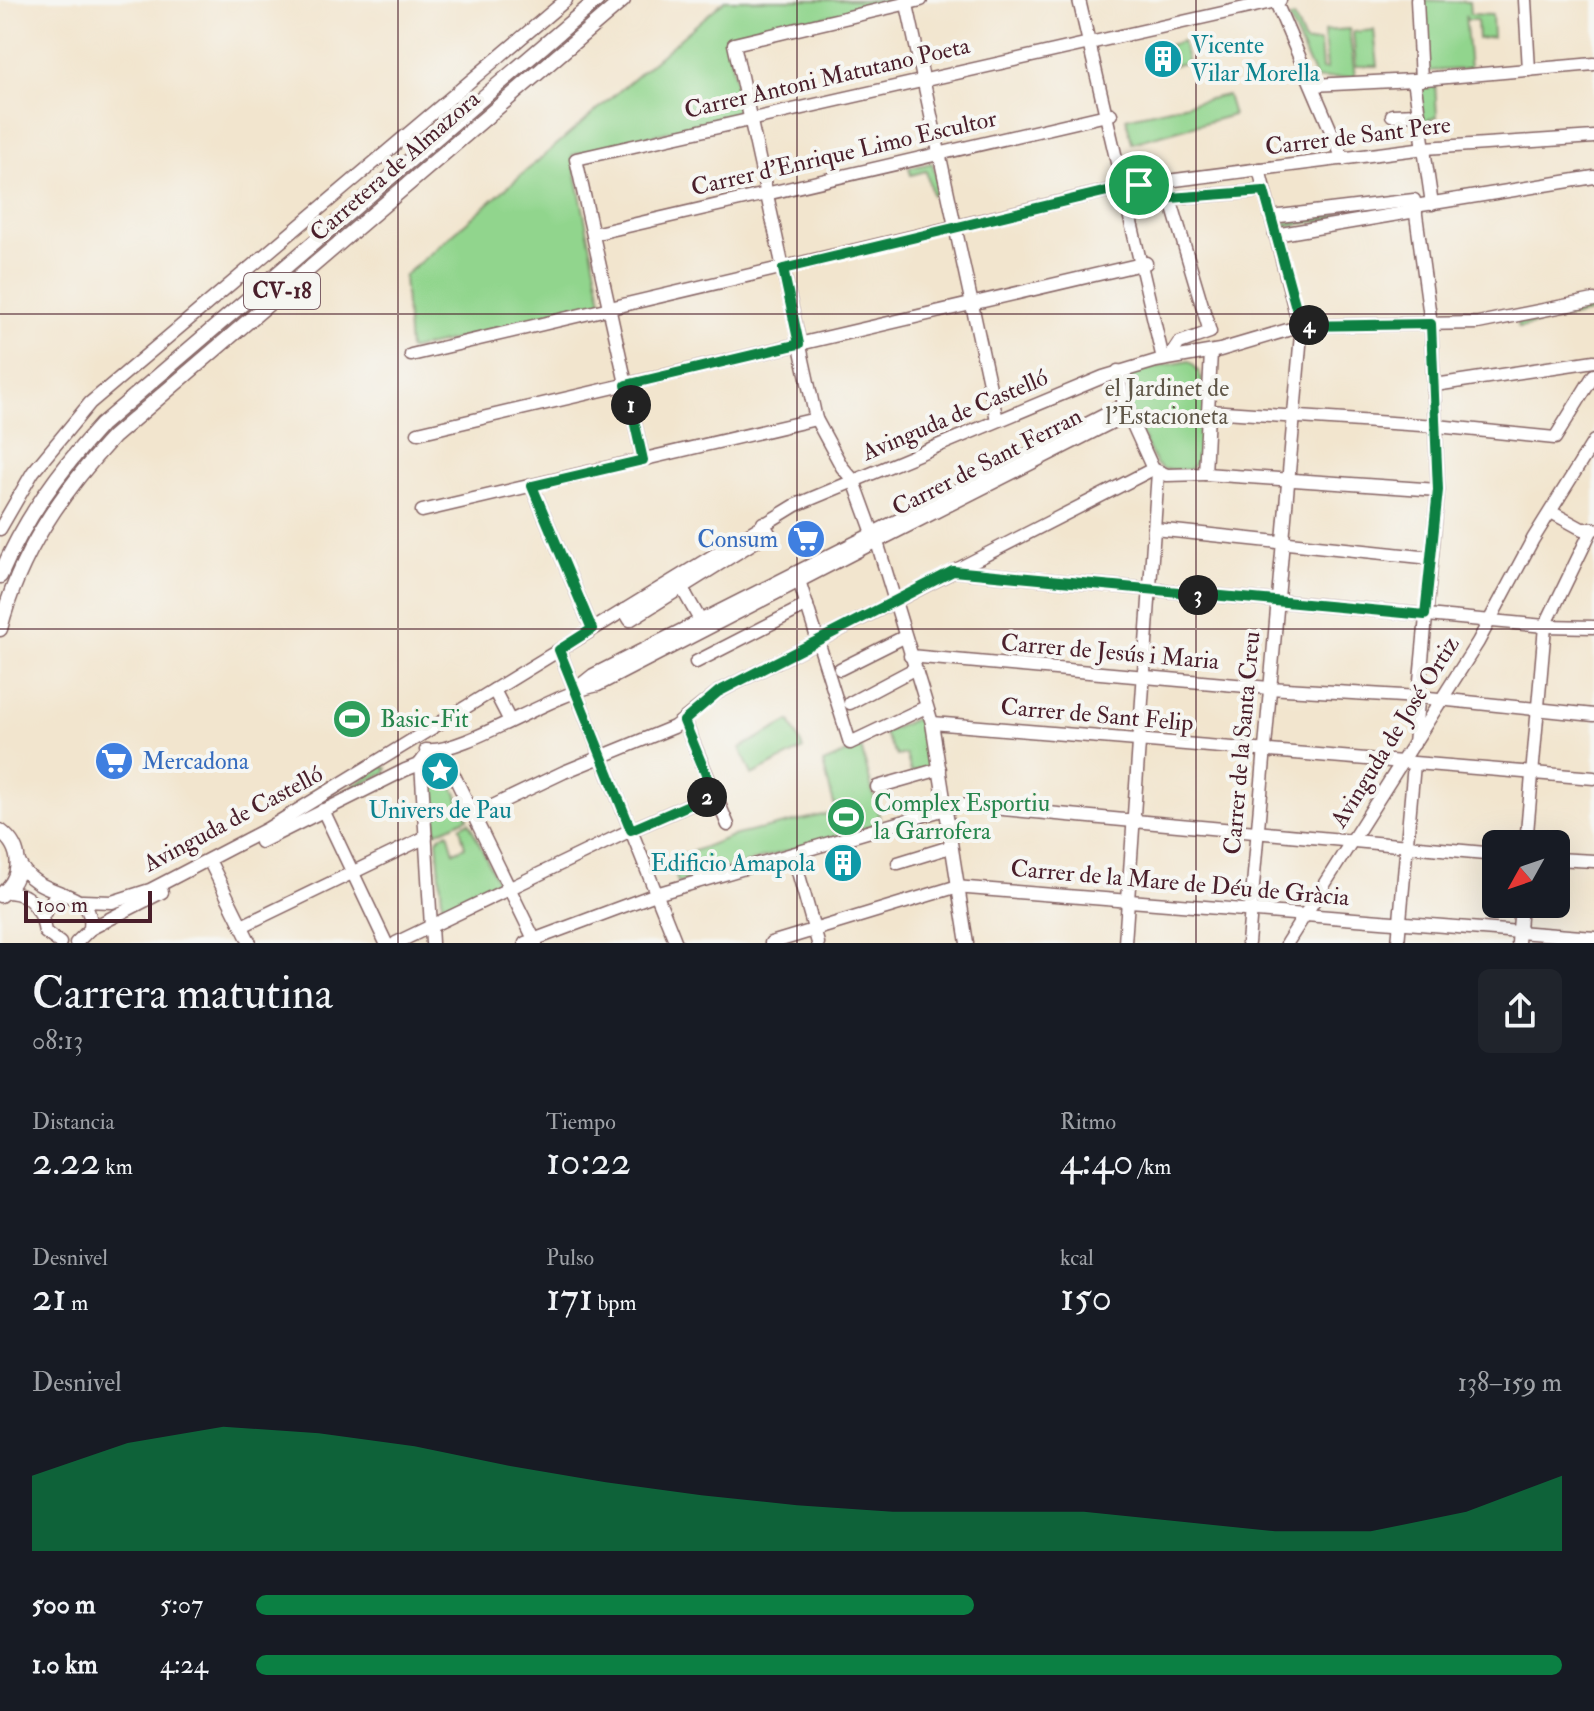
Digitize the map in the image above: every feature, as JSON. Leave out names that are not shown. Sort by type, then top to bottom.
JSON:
[{"type":"main road","name":"Carretera de Almazora","points":[[0,576],[26,521],[49,486],[101,425],[597,0]]},
{"type":"main road","name":"Carretera de Almazora","points":[[0,629],[17,578],[42,527],[85,467],[113,437],[623,0]]},
{"type":"main road","points":[[0,831],[13,843],[18,860],[15,878],[2,894]]},
{"type":"street","points":[[0,529],[33,472],[101,393],[566,0]]},
{"type":"street","points":[[921,0],[734,44],[816,419],[842,467],[854,481],[932,723],[947,807],[955,887],[967,943]]},
{"type":"street","points":[[1082,0],[1166,359]]},
{"type":"street","points":[[1417,0],[1422,80],[1419,114],[1432,204]]},
{"type":"street","points":[[1525,0],[1529,70]]},
{"type":"street","points":[[1277,1],[1343,159]]},
{"type":"street","name":"Carrer Antoni Matutano Poeta","points":[[593,234],[576,159],[1091,40],[1277,1]]},
{"type":"street","points":[[906,2],[997,420]]},
{"type":"street","points":[[1313,85],[1422,80],[1594,64]]},
{"type":"street","points":[[1392,115],[1419,114]]},
{"type":"street","name":"Carrer d'Enrique Limo Escultor","points":[[593,234],[1109,115]]},
{"type":"street","name":"Carrer de Sant Pere","points":[[411,355],[1126,187],[1425,148],[1594,137]]},
{"type":"street","name":"Carrer de la Santa Creu","points":[[1248,943],[1301,326],[1259,169]]},
{"type":"street","points":[[1271,217],[1432,204],[1594,177]]},
{"type":"street","points":[[1165,181],[1170,198]]},
{"type":"street","name":"Carrer de Sant Pere","points":[[1170,198],[1264,191]]},
{"type":"street","name":"Avinguda de Castelló","points":[[1166,359],[1179,343],[1210,332],[1170,198]]},
{"type":"street","points":[[1275,235],[1415,206]]},
{"type":"street","points":[[1414,744],[1438,490],[1431,324],[1415,206]]},
{"type":"street","points":[[593,234],[643,460]]},
{"type":"street","points":[[418,433],[1143,264]]},
{"type":"street","name":"Avinguda de Castelló","points":[[82,901],[112,902],[150,890],[267,829],[624,610],[630,620],[679,582],[769,533],[763,523],[854,481],[1118,371],[1206,353],[1301,326],[1478,323],[1594,300]]},
{"type":"street","points":[[1205,474],[1209,411],[1206,353]]},
{"type":"street","points":[[1435,385],[1594,361]]},
{"type":"street","points":[[1118,371],[1126,409],[1156,471],[1155,529],[1125,943]]},
{"type":"street","points":[[1209,411],[1437,426],[1555,438],[1594,375]]},
{"type":"street","name":"Carrer de Sant Ferran","points":[[424,756],[458,744],[575,690],[598,685],[719,617],[1126,409]]},
{"type":"street","points":[[422,511],[816,419]]},
{"type":"street","name":"Avinguda de José Ortiz","points":[[1287,943],[1352,841],[1408,763],[1414,744],[1490,621],[1533,539],[1594,441]]},
{"type":"street","points":[[474,815],[684,721],[718,692],[1156,471],[1438,490]]},
{"type":"street","points":[[532,486],[592,629]]},
{"type":"street","points":[[1527,830],[1545,626],[1593,529],[1582,529],[1552,510]]},
{"type":"street","points":[[1155,529],[1431,558]]},
{"type":"street","points":[[953,571],[1276,603],[1545,626],[1594,627]]},
{"type":"street","points":[[798,576],[850,743],[926,707]]},
{"type":"street","points":[[679,582],[700,620]]},
{"type":"street","points":[[696,662],[807,605]]},
{"type":"street","points":[[719,617],[728,644]]},
{"type":"street","name":"Carrer de Sant Ferran","points":[[575,690],[593,675],[700,620],[719,617]]},
{"type":"street","points":[[840,669],[904,637]]},
{"type":"street","points":[[559,650],[676,943]]},
{"type":"street","name":"Carrer de Jesús i Maria","points":[[910,656],[1269,688],[1419,697],[1594,715]]},
{"type":"street","points":[[850,703],[914,669]]},
{"type":"street","points":[[494,690],[509,719]]},
{"type":"street","points":[[684,721],[728,825]]},
{"type":"street","name":"Carrer de Sant Felip","points":[[932,723],[1594,778]]},
{"type":"street","points":[[411,742],[422,744],[424,756],[432,943]]},
{"type":"street","name":"Carrer de Sant Ferran","points":[[424,756],[444,755],[458,744]]},
{"type":"street","points":[[396,751],[395,765],[405,770]]},
{"type":"street","points":[[444,755],[532,942],[656,894],[959,805],[1482,853]]},
{"type":"street","name":"Avinguda de Castelló","points":[[76,943],[212,866],[405,770],[424,756]]},
{"type":"street","points":[[1398,943],[1406,846],[1408,763]]},
{"type":"street","points":[[877,787],[940,769]]},
{"type":"street","points":[[396,943],[631,830],[714,794]]},
{"type":"street","points":[[323,810],[386,943]]},
{"type":"street","points":[[242,926],[426,837]]},
{"type":"street","points":[[898,863],[950,847]]},
{"type":"street","points":[[793,854],[816,936]]},
{"type":"street","points":[[18,860],[27,878],[45,890],[82,901],[89,909],[91,935]]},
{"type":"street","points":[[1570,860],[1594,861]]},
{"type":"street","points":[[212,866],[250,943]]},
{"type":"street","name":"Carrer de la Mare de Déu de Gràcia","points":[[771,943],[816,936],[955,887],[1304,915],[1518,938],[1594,938]]},
{"type":"street","points":[[2,894],[19,892],[33,900],[42,917],[43,937],[60,943]]},
{"type":"street","points":[[42,917],[53,899],[63,895]]},
{"type":"street","points":[[1518,938],[1520,918]]},
{"type":"green space","points":[[725,0],[897,0],[727,40],[742,114],[572,155],[603,306],[409,350],[404,276]]},
{"type":"green space","points":[[1423,0],[1469,2],[1470,14],[1492,15],[1493,37],[1478,39],[1477,20],[1467,20],[1465,15],[1470,69],[1427,71]]},
{"type":"green space","points":[[1294,17],[1305,43],[1320,42],[1322,69],[1327,69],[1324,31],[1349,29],[1355,77],[1316,79],[1289,19]]},
{"type":"green space","points":[[1374,30],[1378,66],[1356,66],[1353,32]]},
{"type":"green space","points":[[1182,41],[1188,63],[1154,68],[1150,51]]},
{"type":"green space","points":[[1435,82],[1437,117],[1423,121],[1419,87]]},
{"type":"green space","points":[[1227,95],[1233,115],[1132,143],[1126,118]]},
{"type":"green space","points":[[932,163],[941,193],[932,195],[926,171],[911,175],[909,168]]},
{"type":"green space","points":[[1410,204],[1410,208],[1287,226],[1283,223]]},
{"type":"green space","points":[[1594,305],[1594,312],[1519,328],[1517,322]]},
{"type":"green space","name":"el Jardinet de l'Estacioneta","points":[[1189,361],[1202,380],[1205,393],[1202,457],[1189,470],[1163,469],[1156,464],[1126,402],[1124,385],[1135,371]]},
{"type":"green space","points":[[919,717],[931,766],[911,772],[906,754],[897,756],[884,733]]},
{"type":"green space","points":[[790,721],[803,749],[752,775],[740,748]]},
{"type":"green space","name":"Complex Esportiu la Garrofera","points":[[861,747],[881,823],[678,883],[671,860],[732,836],[836,812],[823,763]]},
{"type":"green space","points":[[382,766],[387,768],[385,773],[342,794]]},
{"type":"green space","points":[[443,766],[468,818],[436,833],[433,771]]},
{"type":"green space","points":[[469,822],[499,885],[443,912],[437,839],[448,832],[454,852],[465,847],[460,827]]},
{"type":"place","name":"Vicente Vilar Morella","points":[[1163,59]]},
{"type":"place","name":"Consum","points":[[806,539]]},
{"type":"place","name":"Basic-Fit","points":[[352,719]]},
{"type":"place","name":"Mercadona","points":[[114,761]]},
{"type":"place","name":"Univers de Pau","points":[[440,771]]},
{"type":"place","name":"Complex Esportiu la Garrofera","points":[[846,817]]},
{"type":"place","name":"Edificio Amapola","points":[[843,863]]},
{"type":"route","points":[[1165,181],[1170,198],[1264,191],[1301,326],[1431,324],[1438,490],[1425,615],[953,571],[718,692],[703,704],[684,721],[714,794],[631,830],[559,650],[592,629],[532,486],[643,460],[626,385],[799,344],[783,269],[1139,185],[1165,181]]}]
